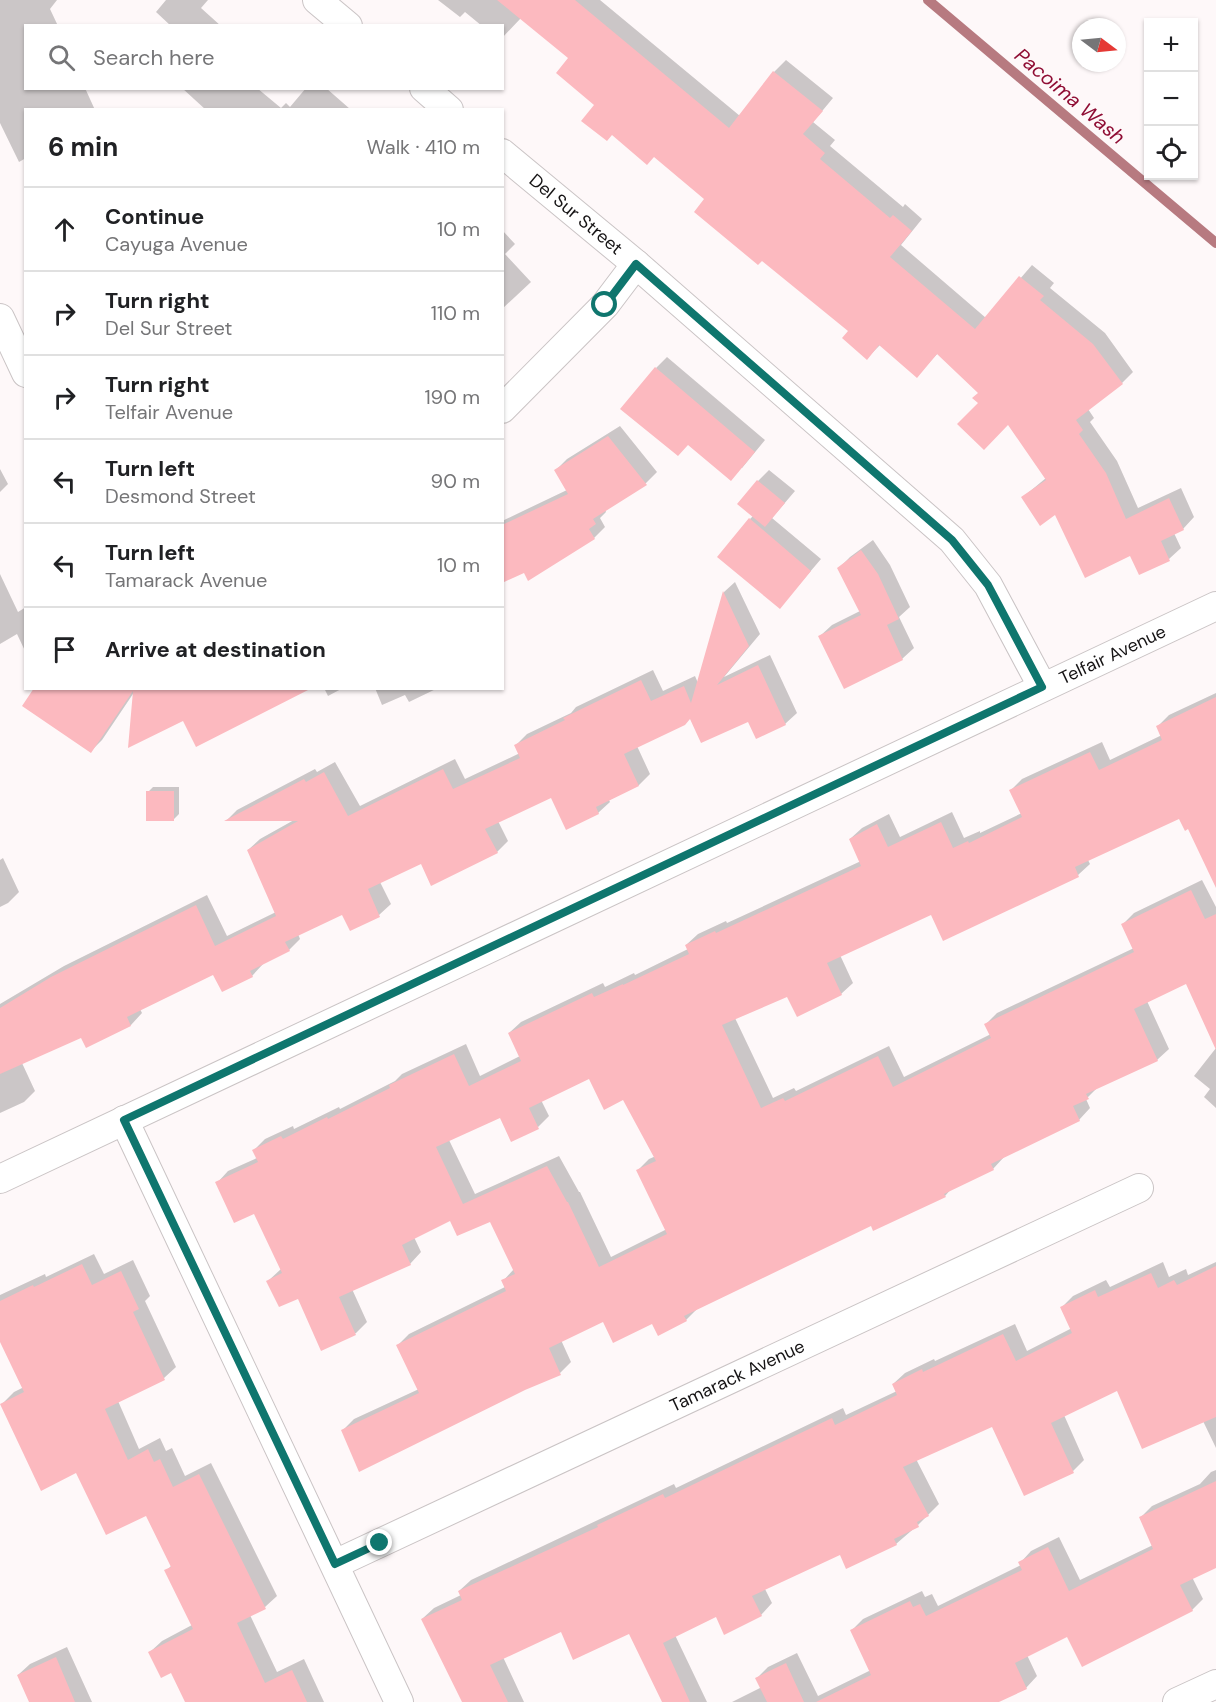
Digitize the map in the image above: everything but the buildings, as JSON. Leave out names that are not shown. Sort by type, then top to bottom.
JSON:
[{"type":"street","points":[[317,0],[346,24]]},
{"type":"street","points":[[426,90],[447,108]]},
{"type":"street","name":"Del Sur Street","points":[[504,155],[636,264],[952,540],[988,585],[1042,687]]},
{"type":"street","points":[[504,407],[605,305],[636,264]]},
{"type":"street","points":[[0,318],[24,369]]},
{"type":"street","name":"Telfair Avenue","points":[[0,1179],[1216,606]]},
{"type":"street","points":[[124,1120],[399,1702]]},
{"type":"street","name":"Tamarack Avenue","points":[[335,1564],[1139,1188]]},
{"type":"street","points":[[1177,1702],[1216,1684]]},
{"type":"waterway","name":"Pacoima Wash","points":[[928,0],[1216,243]]},
{"type":"route","points":[[380,1543],[335,1564],[124,1120],[1042,687],[988,585],[952,540],[636,264],[605,305]]}]
